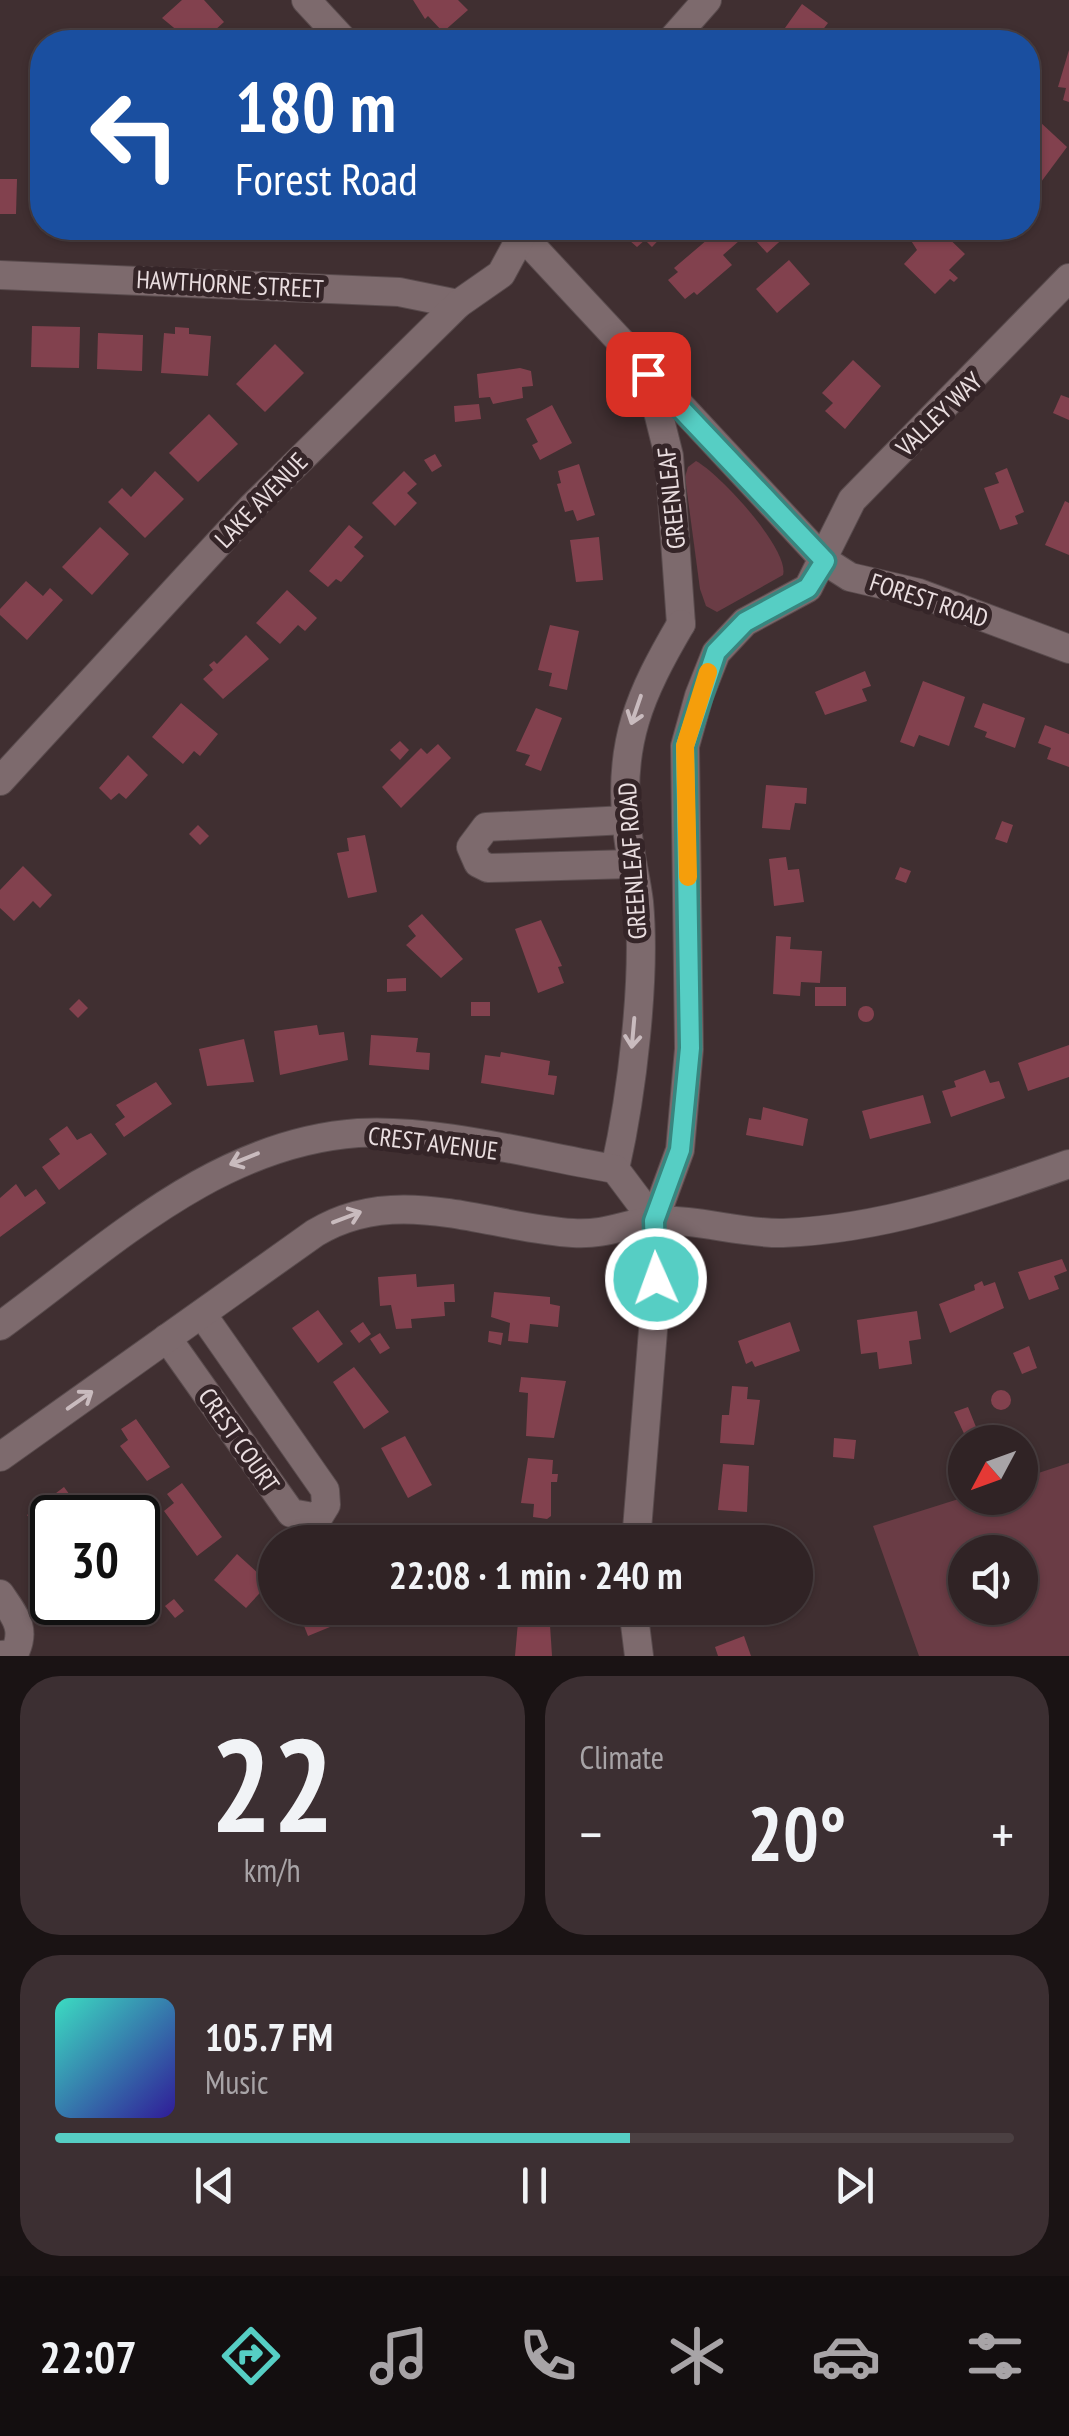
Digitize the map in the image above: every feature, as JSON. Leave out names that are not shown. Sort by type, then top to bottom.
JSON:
[{"type":"street","points":[[306,0],[335,30]]},
{"type":"street","points":[[681,30],[707,0]]},
{"type":"street","name":"LAKE AVENUE","points":[[0,781],[252,508],[458,304],[501,274],[516,240]]},
{"type":"street","name":"FOREST ROAD","points":[[530,240],[648,374],[825,561],[850,577],[920,594],[1069,648]]},
{"type":"street","name":"HAWTHORNE STREET","points":[[0,275],[400,292],[458,304]]},
{"type":"street","name":"VALLEY WAY","points":[[825,561],[852,500],[1069,278]]},
{"type":"street","name":"GREENLEAF","points":[[648,374],[669,456],[681,624]]},
{"type":"street","points":[[637,1525],[656,1293],[654,1221],[680,1150],[690,1048],[685,746],[716,652],[745,622],[808,588],[825,561]]},
{"type":"street","points":[[681,624],[716,652]]},
{"type":"street","name":"GREENLEAF ROAD","points":[[616,1169],[625,1117],[638,965],[638,902],[626,820],[631,723],[644,688],[681,624]]},
{"type":"street","points":[[626,820],[486,827],[471,847],[478,862],[488,868],[631,864]]},
{"type":"street","name":"CREST AVENUE","points":[[0,1326],[198,1182],[259,1152],[359,1133],[416,1136],[616,1169]]},
{"type":"street","points":[[0,1457],[315,1233],[340,1218],[370,1208],[411,1209],[568,1233],[607,1234],[654,1221],[780,1233],[845,1227],[922,1213],[1069,1164]]},
{"type":"street","points":[[616,1169],[654,1221]]},
{"type":"street","name":"CREST COURT","points":[[168,1338],[291,1514],[318,1518],[326,1505],[325,1490],[202,1314]]},
{"type":"street","points":[[0,1594],[20,1624],[21,1641],[14,1654],[0,1654]]},
{"type":"street","points":[[635,1625],[638,1656]]},
{"type":"shaded area","points":[[696,461],[751,514],[782,563],[783,575],[717,612],[706,606],[700,589],[685,477],[688,467]]},
{"type":"shaded area","points":[[1069,1463],[1069,1656],[919,1656],[873,1526],[948,1502],[948,1515],[1038,1515],[1038,1473]]},
{"type":"building","points":[[182,0],[204,0],[224,22],[215,30],[177,30],[162,18]]},
{"type":"building","points":[[413,0],[458,0],[468,10],[445,30],[428,16],[425,19]]},
{"type":"building","points":[[802,4],[828,23],[823,30],[784,30]]},
{"type":"building","points":[[1069,50],[1069,102],[1063,100],[1066,88],[1058,87]]},
{"type":"building","points":[[1040,122],[1067,147],[1040,181]]},
{"type":"building","points":[[0,179],[17,179],[16,214],[0,214]]},
{"type":"building","points":[[707,240],[739,241],[723,255],[732,265],[697,295],[694,292],[685,299],[668,280],[678,272],[674,268]]},
{"type":"building","points":[[755,240],[781,240],[767,253]]},
{"type":"building","points":[[911,240],[950,240],[965,254],[949,270],[958,278],[954,282],[950,279],[935,294],[904,264],[917,250]]},
{"type":"building","points":[[789,260],[810,284],[777,313],[756,289]]},
{"type":"building","points":[[32,326],[80,327],[79,368],[31,367]]},
{"type":"building","points":[[175,327],[189,328],[189,334],[211,336],[208,376],[161,373],[164,333],[175,334]]},
{"type":"building","points":[[98,333],[143,335],[142,371],[97,369]]},
{"type":"building","points":[[275,344],[304,373],[265,412],[236,384]]},
{"type":"building","points":[[853,360],[881,386],[845,429],[825,411],[833,403],[822,393]]},
{"type":"building","points":[[520,368],[531,371],[533,386],[522,387],[523,398],[493,404],[490,397],[479,398],[477,374]]},
{"type":"building","points":[[1061,395],[1069,398],[1069,420],[1053,413]]},
{"type":"building","points":[[479,404],[481,419],[455,422],[454,406]]},
{"type":"building","points":[[552,405],[572,443],[540,460],[532,445],[538,442],[526,419]]},
{"type":"building","points":[[209,414],[238,444],[198,482],[169,453]]},
{"type":"building","points":[[435,454],[442,466],[432,472],[424,460]]},
{"type":"building","points":[[579,464],[595,515],[577,521],[573,510],[565,512],[557,484],[561,483],[558,471]]},
{"type":"building","points":[[1007,468],[1024,512],[1015,516],[1018,524],[1000,530],[984,488],[999,483],[995,473]]},
{"type":"building","points":[[155,471],[184,499],[145,538],[108,502],[122,488],[131,497]]},
{"type":"building","points":[[404,471],[417,484],[407,493],[417,503],[395,526],[372,503]]},
{"type":"building","points":[[1065,501],[1069,503],[1069,555],[1045,545]]},
{"type":"building","points":[[349,525],[363,537],[354,547],[364,556],[341,582],[336,579],[328,587],[309,571]]},
{"type":"building","points":[[100,527],[129,554],[92,595],[62,567]]},
{"type":"building","points":[[599,537],[603,580],[576,582],[570,540]]},
{"type":"building","points":[[26,581],[43,596],[50,588],[63,600],[27,640],[0,615],[0,609]]},
{"type":"building","points":[[287,590],[317,618],[305,631],[298,625],[280,644],[256,623]]},
{"type":"building","points":[[550,625],[579,631],[567,690],[549,686],[552,673],[538,670]]},
{"type":"building","points":[[246,635],[269,659],[223,699],[203,679],[213,670],[209,665],[214,661],[217,664]]},
{"type":"building","points":[[865,671],[871,686],[862,689],[867,701],[825,715],[815,692]]},
{"type":"building","points":[[923,681],[965,697],[949,746],[919,735],[914,747],[900,742]]},
{"type":"building","points":[[181,703],[218,734],[200,756],[194,751],[183,764],[152,737]]},
{"type":"building","points":[[983,703],[1025,718],[1015,748],[985,737],[987,732],[974,727]]},
{"type":"building","points":[[536,708],[562,718],[541,771],[525,765],[530,755],[516,751]]},
{"type":"building","points":[[1045,725],[1069,734],[1069,767],[1047,759],[1051,748],[1038,743]]},
{"type":"building","points":[[400,741],[409,750],[400,760],[390,750]]},
{"type":"building","points":[[438,744],[451,758],[401,808],[382,787],[421,748],[427,754]]},
{"type":"building","points":[[128,755],[148,775],[126,799],[119,793],[111,800],[99,788]]},
{"type":"building","points":[[766,785],[807,788],[806,804],[795,803],[790,830],[762,828]]},
{"type":"building","points":[[1002,821],[1013,825],[1007,843],[995,839]]},
{"type":"building","points":[[198,825],[209,836],[200,845],[189,834]]},
{"type":"building","points":[[365,835],[377,892],[348,898],[337,853],[349,851],[347,838]]},
{"type":"building","points":[[786,857],[788,870],[799,869],[804,902],[774,906],[769,859]]},
{"type":"building","points":[[23,866],[52,895],[40,908],[33,901],[14,921],[0,908],[0,890]]},
{"type":"building","points":[[900,867],[911,871],[906,883],[895,879]]},
{"type":"building","points":[[422,914],[463,959],[441,978],[406,945],[416,936],[408,926]]},
{"type":"building","points":[[541,920],[562,966],[558,967],[564,983],[538,993],[515,929]]},
{"type":"building","points":[[776,936],[791,937],[790,949],[822,951],[820,983],[801,982],[800,996],[773,994]]},
{"type":"building","points":[[406,978],[406,991],[387,992],[387,979]]},
{"type":"building","points":[[815,987],[846,987],[846,1006],[815,1006]]},
{"type":"building","points":[[79,999],[88,1008],[78,1018],[69,1009]]},
{"type":"building","points":[[471,1002],[490,1002],[490,1016],[471,1016]]},
{"type":"building","points":[[866,1006],[874,1014],[866,1022],[858,1014]]},
{"type":"building","points":[[317,1025],[319,1035],[344,1032],[348,1060],[280,1075],[274,1031]]},
{"type":"building","points":[[371,1035],[418,1038],[416,1052],[430,1053],[429,1070],[369,1065]]},
{"type":"building","points":[[244,1039],[254,1082],[207,1086],[199,1049]]},
{"type":"building","points":[[1069,1045],[1069,1077],[1028,1091],[1018,1063]]},
{"type":"building","points":[[501,1052],[550,1061],[548,1075],[557,1076],[554,1095],[481,1083],[485,1055],[500,1057]]},
{"type":"building","points":[[985,1070],[990,1083],[999,1081],[1005,1098],[951,1117],[942,1091],[956,1087],[954,1081]]},
{"type":"building","points":[[156,1082],[172,1104],[124,1137],[115,1124],[125,1117],[116,1105]]},
{"type":"building","points":[[923,1095],[931,1123],[870,1139],[862,1111]]},
{"type":"building","points":[[763,1107],[808,1119],[803,1146],[746,1135],[749,1118],[761,1120]]},
{"type":"building","points":[[67,1126],[77,1140],[91,1133],[107,1154],[59,1190],[42,1167],[60,1154],[49,1139]]},
{"type":"building","points":[[16,1184],[25,1197],[36,1189],[46,1203],[0,1237],[0,1198]]},
{"type":"building","points":[[1062,1259],[1067,1271],[1054,1276],[1059,1289],[1029,1300],[1018,1272]]},
{"type":"building","points":[[416,1274],[417,1287],[454,1284],[455,1302],[444,1302],[445,1316],[411,1319],[412,1328],[396,1329],[391,1305],[380,1306],[378,1277]]},
{"type":"building","points":[[982,1281],[984,1286],[995,1282],[1004,1308],[950,1333],[939,1304],[975,1290],[974,1285]]},
{"type":"building","points":[[494,1292],[550,1297],[550,1304],[560,1306],[558,1327],[530,1324],[528,1343],[508,1341],[510,1323],[491,1317]]},
{"type":"building","points":[[318,1310],[343,1344],[318,1363],[292,1328]]},
{"type":"building","points":[[917,1311],[921,1339],[909,1341],[912,1364],[879,1369],[877,1352],[861,1354],[857,1320]]},
{"type":"building","points":[[363,1322],[371,1334],[359,1343],[350,1331]]},
{"type":"building","points":[[790,1322],[800,1351],[755,1367],[752,1361],[746,1364],[738,1341]]},
{"type":"building","points":[[489,1331],[503,1333],[501,1345],[488,1342]]},
{"type":"building","points":[[380,1333],[390,1348],[380,1354],[370,1339]]},
{"type":"building","points":[[1029,1346],[1037,1368],[1022,1374],[1013,1353]]},
{"type":"building","points":[[354,1367],[389,1412],[364,1429],[333,1382]]},
{"type":"building","points":[[521,1377],[566,1381],[554,1438],[526,1436],[528,1393],[519,1392]]},
{"type":"building","points":[[732,1386],[748,1387],[747,1399],[760,1400],[754,1445],[720,1443],[722,1415],[729,1415]]},
{"type":"building","points":[[997,1390],[1005,1390],[1011,1400],[1005,1410],[997,1410],[991,1404],[991,1396]]},
{"type":"building","points":[[968,1407],[975,1425],[960,1425],[954,1412]]},
{"type":"building","points":[[136,1419],[170,1467],[147,1481],[120,1446],[128,1440],[121,1429]]},
{"type":"building","points":[[405,1436],[432,1485],[408,1498],[381,1448]]},
{"type":"building","points":[[834,1438],[856,1440],[854,1459],[833,1457]]},
{"type":"building","points":[[528,1458],[553,1460],[552,1474],[558,1474],[557,1482],[551,1482],[551,1516],[547,1519],[533,1517],[534,1504],[521,1503]]},
{"type":"building","points":[[723,1464],[749,1466],[747,1512],[718,1510]]},
{"type":"building","points":[[182,1483],[222,1537],[197,1556],[164,1511],[174,1503],[167,1494]]},
{"type":"building","points":[[64,1487],[70,1495],[53,1495]]},
{"type":"building","points":[[237,1554],[258,1573],[258,1595],[246,1608],[214,1580]]},
{"type":"building","points":[[174,1599],[184,1611],[175,1618],[165,1606]]},
{"type":"building","points":[[304,1625],[335,1625],[308,1636]]},
{"type":"building","points":[[518,1625],[550,1625],[552,1656],[515,1656]]},
{"type":"building","points":[[744,1636],[751,1656],[718,1656],[715,1647]]},
{"type":"slow traffic","points":[[688,877],[685,746],[708,672]]},
{"type":"route","points":[[648,374],[825,561],[808,588],[745,622],[716,652],[685,746],[692,970],[690,1048],[680,1150],[654,1221],[656,1279]]}]
